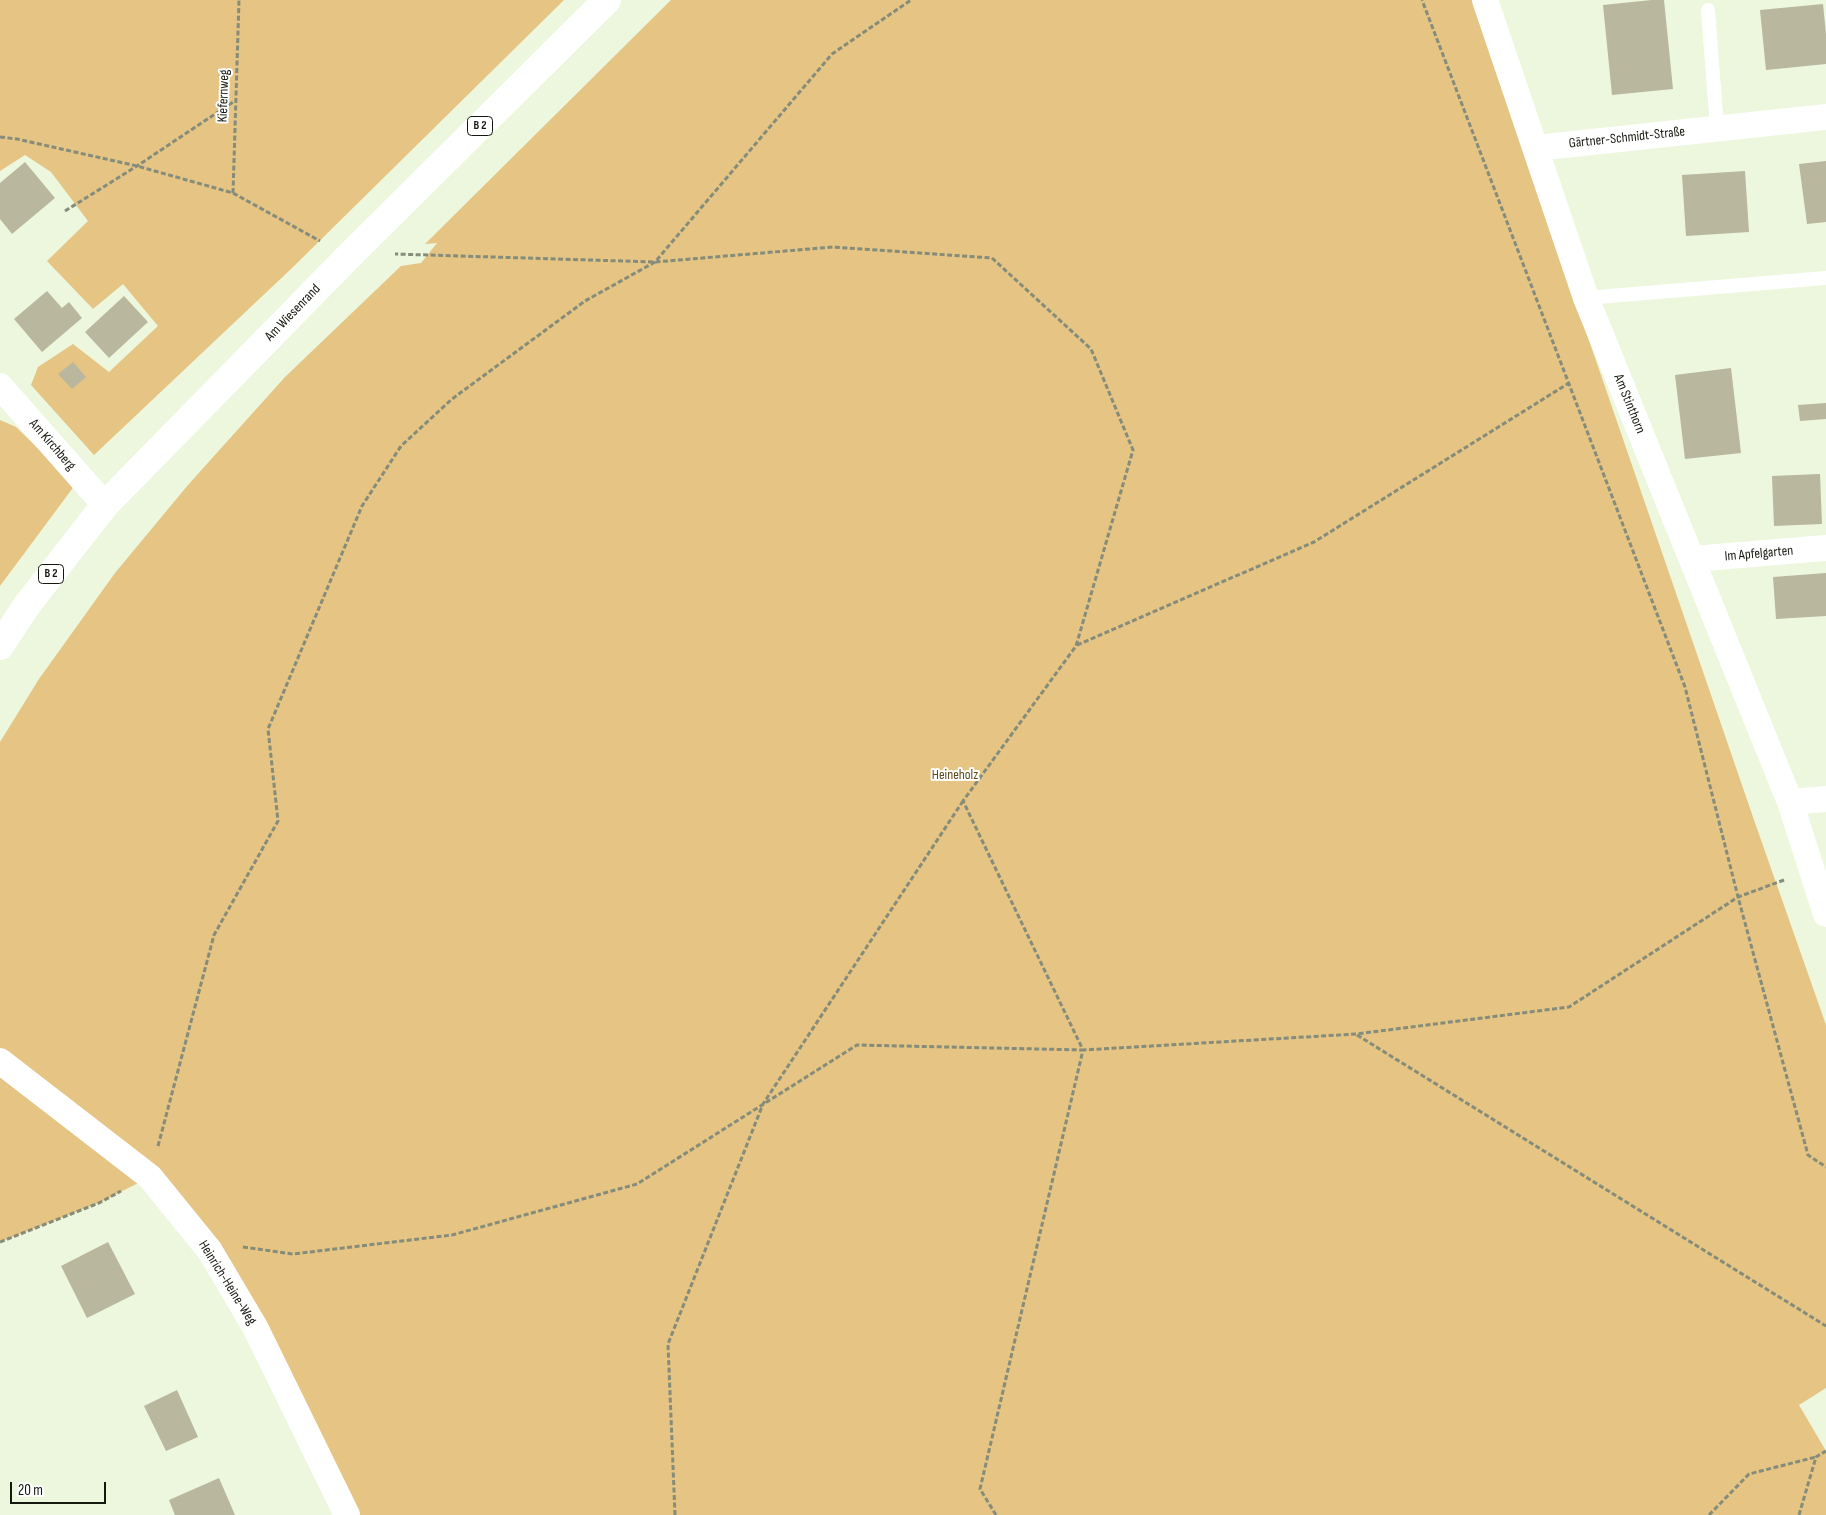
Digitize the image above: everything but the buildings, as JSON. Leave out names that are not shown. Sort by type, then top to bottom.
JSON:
[{"type":"main road","name":"Am Wiesenrand","points":[[0,646],[27,605],[105,505],[349,256],[607,0]]},
{"type":"street","name":"Am Stinthorn","points":[[1486,0],[1586,298],[1790,802],[1826,914]]},
{"type":"street","name":"Gärtner-Schmidt-Straße","points":[[1536,148],[1826,117]]},
{"type":"street","name":"Am Kirchberg","points":[[0,386],[105,505]]},
{"type":"street","name":"Im Apfelgarten","points":[[1693,559],[1826,548]]},
{"type":"street","points":[[1790,802],[1826,799]]},
{"type":"street","name":"Heinrich-Heine-Weg","points":[[0,1061],[150,1177],[210,1250],[255,1327],[347,1515]]},
{"type":"lane","points":[[1708,10],[1717,128]]},
{"type":"lane","points":[[1586,298],[1826,278]]},
{"type":"path","name":"Kiefernweg","points":[[233,193],[239,0]]},
{"type":"path","points":[[0,1242],[99,1203],[150,1177],[214,935],[278,822],[268,729],[362,506],[401,446],[452,399],[585,301],[655,262],[832,54],[911,0]]},
{"type":"path","points":[[1422,0],[1686,687],[1738,897],[1808,1155],[1826,1166]]},
{"type":"path","points":[[65,211],[236,100]]},
{"type":"path","points":[[0,138],[17,139],[137,166],[233,193],[349,256],[388,254],[655,262],[833,247],[992,258],[1091,349],[1133,450],[1076,646],[963,801],[763,1104],[668,1344],[675,1515]]},
{"type":"path","points":[[1076,646],[1314,542],[1570,383]]},
{"type":"path","points":[[963,801],[1083,1050],[980,1489],[996,1515]]},
{"type":"path","points":[[210,1250],[234,1246],[293,1254],[452,1235],[637,1184],[857,1045],[1083,1050],[1356,1034],[1569,1007],[1738,897],[1813,870]]},
{"type":"path","points":[[1356,1034],[1826,1326]]},
{"type":"path","points":[[1709,1515],[1749,1474],[1816,1457],[1826,1451]]},
{"type":"path","points":[[1800,1515],[1816,1457]]},
{"type":"green space","points":[[0,0],[564,0],[292,268],[94,455],[31,385],[38,367],[73,344],[109,372],[158,326],[123,284],[93,309],[47,261],[88,221],[51,172],[25,155],[0,171]]},
{"type":"green space","name":"Heineholz","points":[[671,0],[1472,0],[1826,1025],[1826,1388],[1799,1405],[1826,1451],[1826,1515],[339,1515],[255,1327],[150,1177],[99,1203],[0,1242],[0,742],[39,679],[115,573],[188,485],[285,377],[401,266],[421,263],[437,243],[425,244]]},
{"type":"green space","points":[[0,420],[16,427],[75,485],[0,586]]}]
